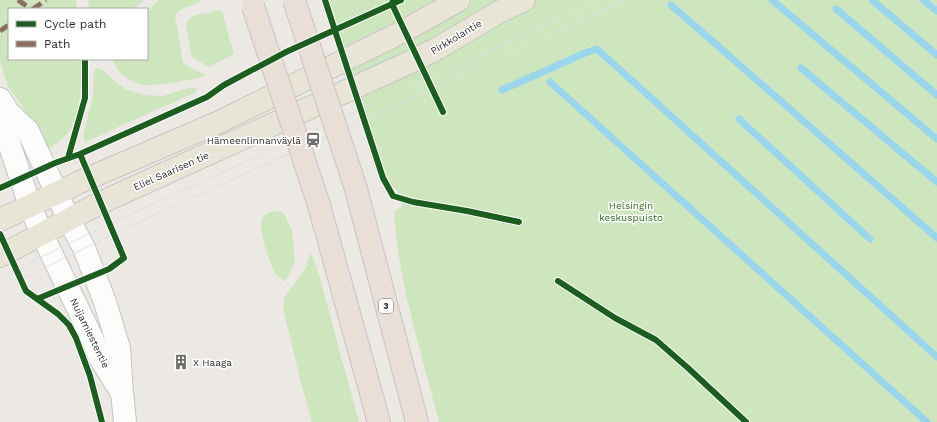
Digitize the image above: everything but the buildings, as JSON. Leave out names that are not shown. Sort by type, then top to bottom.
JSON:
[{"type":"highway","name":"3","points":[[294,0],[356,189],[417,422]]},
{"type":"highway","points":[[252,3],[319,205],[379,422]]},
{"type":"main road","points":[[0,220],[57,193],[219,122],[404,31],[460,0]]},
{"type":"main road","name":"Pirkkolantie","points":[[366,82],[438,48],[499,12],[524,0]]},
{"type":"main road","name":"Eliel Saarisen tie","points":[[0,256],[100,203],[366,82]]},
{"type":"street","name":"Nuijamiestentie","points":[[4,105],[28,131],[69,220],[84,248],[120,348],[125,422]]},
{"type":"street","name":"Nuijamiestentie","points":[[4,105],[7,137],[30,206],[100,358],[122,392]]},
{"type":"green space","points":[[0,0],[76,0],[77,8],[8,8],[8,60],[81,60],[81,89],[78,110],[70,129],[57,143],[49,148],[8,86],[0,62]]},
{"type":"green space","points":[[88,0],[144,0],[135,8],[89,8]]},
{"type":"green space","points":[[159,0],[202,0],[183,8],[175,16],[183,63],[205,75],[203,77],[163,84],[144,85],[132,81],[118,70],[113,60],[148,60],[148,10]]},
{"type":"green space","name":"Helsingin keskuspuisto","points":[[325,0],[937,0],[937,422],[439,422],[411,317],[400,264],[394,211],[402,207],[397,190],[383,178]]},
{"type":"green space","points":[[215,10],[222,11],[234,54],[209,67],[192,57],[186,24],[196,15]]},
{"type":"green space","points":[[97,68],[103,70],[125,89],[144,95],[163,96],[188,88],[195,88],[197,90],[194,93],[85,142],[83,136],[93,96],[94,71]]},
{"type":"green space","points":[[272,211],[283,212],[292,230],[295,263],[285,281],[275,273],[263,240],[261,222],[265,215]]},
{"type":"green space","points":[[311,253],[319,275],[359,422],[312,422],[302,387],[283,308],[284,298],[305,269]]},
{"type":"waterway","points":[[772,0],[937,139]]},
{"type":"waterway","points":[[872,0],[937,55]]},
{"type":"waterway","points":[[923,0],[937,11]]},
{"type":"waterway","points":[[671,5],[937,238]]},
{"type":"waterway","points":[[836,9],[937,95]]},
{"type":"waterway","points":[[502,90],[597,49],[937,357]]},
{"type":"waterway","points":[[801,68],[937,182]]},
{"type":"waterway","points":[[550,82],[927,422]]},
{"type":"waterway","points":[[739,119],[870,239]]},
{"type":"tram line","points":[[0,277],[109,224],[601,0]]},
{"type":"tram line","points":[[0,290],[113,234],[626,0]]},
{"type":"marked path","points":[[18,0],[30,8]]},
{"type":"marked path","points":[[34,8],[46,0]]},
{"type":"marked path","points":[[0,31],[8,26]]},
{"type":"cycle path","points":[[325,0],[383,178],[393,196],[413,202],[519,222]]},
{"type":"cycle path","points":[[393,0],[392,4],[443,112]]},
{"type":"cycle path","points":[[0,188],[207,97],[224,85],[286,52],[401,0]]},
{"type":"cycle path","points":[[68,158],[85,98],[85,60]]},
{"type":"cycle path","points":[[37,299],[109,269],[124,258],[80,154]]},
{"type":"cycle path","points":[[0,234],[26,291],[58,314],[69,325],[76,338],[90,376],[102,422]]},
{"type":"cycle path","points":[[558,281],[615,318],[656,340],[746,422]]},
{"type":"place","name":"Hämeenlinnanväylä","points":[[313,140]]},
{"type":"place","name":"X Haaga","points":[[181,362]]}]
